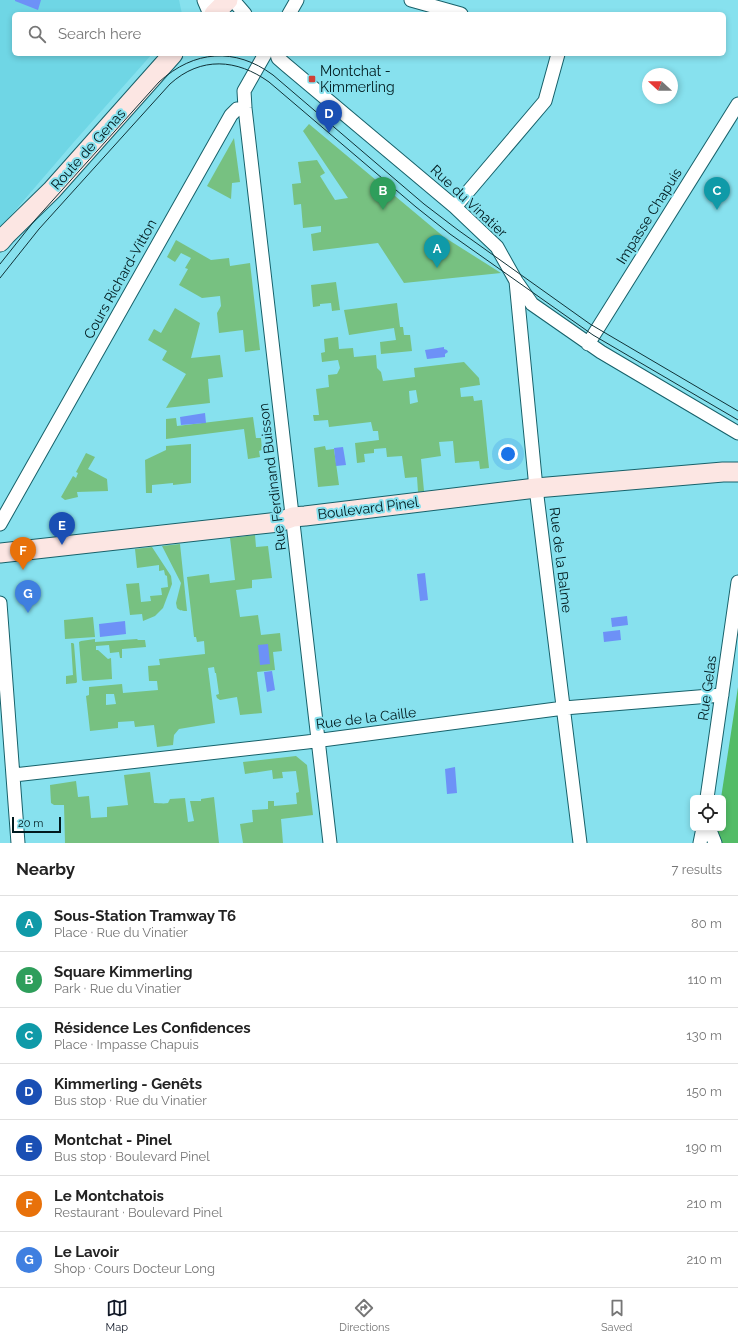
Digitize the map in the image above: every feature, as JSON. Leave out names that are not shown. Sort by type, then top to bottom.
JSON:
[{"type":"main road","points":[[215,12],[228,0]]},
{"type":"main road","name":"Route de Genas","points":[[0,242],[52,190],[171,56]]},
{"type":"main road","name":"Boulevard Pinel","points":[[0,553],[279,522],[293,517],[536,488],[738,472]]},
{"type":"street","points":[[206,0],[212,12]]},
{"type":"street","points":[[233,0],[243,12]]},
{"type":"street","points":[[290,12],[297,0]]},
{"type":"street","points":[[411,0],[454,12]]},
{"type":"street","points":[[245,108],[244,91],[264,56]]},
{"type":"street","name":"Rue du Vinatier","points":[[278,56],[455,207],[497,247],[516,281],[532,304],[588,344],[738,433]]},
{"type":"street","points":[[455,207],[544,101],[557,56]]},
{"type":"street","name":"Impasse Chapuis","points":[[588,344],[738,104]]},
{"type":"street","name":"Rue Ferdinand Buisson","points":[[245,108],[330,843]]},
{"type":"street","name":"Cours Richard-Vitton","points":[[0,524],[231,115],[237,109],[245,108]]},
{"type":"street","name":"Rue de la Balme","points":[[516,281],[536,488],[580,843]]},
{"type":"street","name":"Rue Gelas","points":[[707,795],[738,582]]},
{"type":"street","points":[[0,603],[18,843]]},
{"type":"street","name":"Rue de la Caille","points":[[14,775],[318,740],[564,708],[722,695]]},
{"type":"street","points":[[700,843],[702,831]]},
{"type":"street","points":[[710,831],[715,843]]},
{"type":"shaded area","points":[[0,0],[179,0],[182,12],[12,12],[12,56],[150,56],[0,228]]},
{"type":"green space","points":[[309,124],[444,237],[501,273],[404,283],[378,243],[313,251],[311,234],[321,232],[321,226],[303,228],[301,204],[294,205],[292,184],[301,183],[298,162],[317,160],[325,173],[320,176],[335,200],[348,198],[303,131]]},
{"type":"green space","points":[[234,138],[240,182],[232,183],[231,199],[207,186]]},
{"type":"green space","points":[[176,240],[211,260],[229,258],[230,266],[250,263],[260,350],[245,352],[243,330],[219,333],[217,313],[221,306],[220,296],[202,298],[179,285],[188,269],[185,268],[191,258],[181,253],[175,262],[167,257]]},
{"type":"green space","points":[[336,282],[340,310],[332,311],[331,303],[320,304],[320,306],[313,307],[311,285]]},
{"type":"green space","points":[[397,303],[400,327],[403,327],[404,335],[410,335],[412,351],[381,354],[380,342],[396,340],[394,328],[349,335],[344,310]]},
{"type":"green space","points":[[175,308],[200,323],[191,358],[220,355],[223,377],[208,379],[210,403],[166,408],[186,374],[162,360],[167,351],[148,340],[154,329],[161,333]]},
{"type":"green space","points":[[338,337],[339,349],[353,348],[354,357],[376,355],[377,368],[381,372],[383,381],[415,377],[414,368],[464,362],[479,378],[480,385],[460,388],[461,397],[473,396],[474,401],[482,400],[489,468],[480,469],[479,461],[455,463],[453,441],[439,442],[441,456],[421,459],[424,491],[418,492],[417,477],[405,478],[402,456],[387,457],[386,448],[374,449],[374,453],[364,454],[365,462],[357,463],[355,443],[379,440],[378,431],[373,431],[371,422],[329,427],[328,420],[314,421],[313,415],[319,415],[316,389],[329,387],[328,375],[337,374],[340,368],[338,360],[322,362],[321,353],[325,352],[324,339]],"holes":[[[416,390],[418,402],[410,404],[409,391]]]},
{"type":"green space","points":[[253,417],[256,438],[261,438],[262,450],[259,451],[260,457],[248,459],[244,429],[166,439],[166,419],[176,418],[177,426]]},
{"type":"green space","points":[[191,444],[191,483],[152,485],[152,493],[146,493],[145,460],[166,450],[166,446]]},
{"type":"green space","points":[[325,446],[326,450],[334,449],[339,485],[318,487],[314,448]]},
{"type":"green space","points":[[86,453],[95,457],[88,469],[107,479],[108,491],[77,492],[78,497],[65,500],[61,497],[73,476],[76,478],[78,473],[76,472]]},
{"type":"green space","points":[[255,535],[256,547],[268,546],[272,578],[252,580],[252,588],[236,590],[240,617],[258,615],[261,635],[280,633],[282,651],[273,652],[275,670],[257,672],[262,713],[240,715],[237,697],[220,700],[217,698],[216,695],[219,694],[214,667],[208,668],[215,723],[179,729],[174,735],[173,745],[157,747],[154,725],[135,727],[134,721],[118,722],[118,728],[90,731],[86,696],[89,695],[89,687],[122,684],[123,693],[158,690],[157,681],[149,681],[148,666],[160,665],[159,659],[205,654],[204,641],[197,642],[196,637],[194,637],[187,577],[209,574],[210,583],[235,580],[230,538]],"holes":[[[106,694],[114,694],[116,704],[106,705]]]},
{"type":"green space","points":[[180,544],[187,611],[177,608],[176,603],[181,583],[162,546]]},
{"type":"green space","points":[[152,547],[171,576],[172,584],[163,608],[155,616],[143,621],[142,614],[130,615],[126,584],[139,583],[141,602],[151,601],[150,596],[162,595],[161,588],[168,587],[167,576],[165,575],[164,570],[159,571],[159,565],[137,568],[135,549]]},
{"type":"green space","points":[[93,617],[95,637],[65,639],[64,620]]},
{"type":"green space","points":[[95,639],[95,642],[137,639],[145,640],[146,647],[122,649],[122,658],[120,658],[119,652],[110,653],[109,645],[96,646],[96,650],[108,659],[111,658],[112,679],[84,681],[82,680],[79,642]]},
{"type":"green space","points":[[71,643],[74,644],[77,682],[66,684],[66,676],[73,675]]},
{"type":"green space","points":[[738,687],[738,843],[714,843],[716,831],[726,831],[726,795],[721,795]]},
{"type":"green space","points":[[296,756],[307,765],[313,815],[281,819],[283,843],[243,843],[240,824],[253,822],[252,810],[268,809],[268,801],[274,801],[274,806],[297,804],[296,793],[299,792],[296,771],[282,772],[283,778],[273,779],[272,770],[245,774],[243,762]]},
{"type":"green space","points":[[150,772],[154,803],[168,803],[170,799],[185,798],[188,822],[194,821],[190,801],[201,801],[201,799],[214,797],[219,843],[65,843],[64,805],[54,805],[51,803],[50,785],[76,781],[78,797],[89,796],[91,818],[107,817],[107,807],[128,805],[124,775]]},
{"type":"water","points":[[15,0],[41,0],[38,10]]},
{"type":"water","points":[[444,347],[444,349],[448,352],[445,354],[445,357],[427,359],[425,350]]},
{"type":"water","points":[[205,413],[206,423],[181,425],[180,417]]},
{"type":"water","points":[[343,447],[346,465],[336,466],[334,448]]},
{"type":"water","points":[[425,573],[428,600],[420,601],[417,574]]},
{"type":"water","points":[[627,616],[628,625],[612,627],[611,618]]},
{"type":"water","points":[[125,621],[126,634],[100,637],[99,624]]},
{"type":"water","points":[[620,630],[621,640],[604,642],[603,632]]},
{"type":"water","points":[[268,644],[270,664],[260,665],[258,645]]},
{"type":"water","points":[[272,671],[275,690],[267,692],[264,672]]},
{"type":"water","points":[[455,767],[457,793],[447,794],[445,769]]},
{"type":"tram line","points":[[0,264],[35,220],[159,82],[172,71],[186,63],[200,58],[229,56],[259,66],[273,75],[424,204],[590,324],[738,411]]},
{"type":"tram line","points":[[0,278],[39,229],[170,84],[182,75],[207,65],[232,65],[257,74],[269,82],[450,234],[593,335],[738,420]]},
{"type":"place","name":"Montchat - Kimmerling","points":[[312,79]]},
{"type":"place","name":"Kimmerling - Genêts","points":[[329,133]]},
{"type":"place","name":"Square Kimmerling","points":[[383,210]]},
{"type":"place","name":"Résidence Les Confidences","points":[[717,210]]},
{"type":"place","name":"Sous-Station Tramway T6","points":[[437,268]]},
{"type":"place","name":"Montchat - Pinel","points":[[62,545]]},
{"type":"place","name":"Le Montchatois","points":[[23,570]]},
{"type":"place","name":"Le Lavoir","points":[[28,613]]}]
